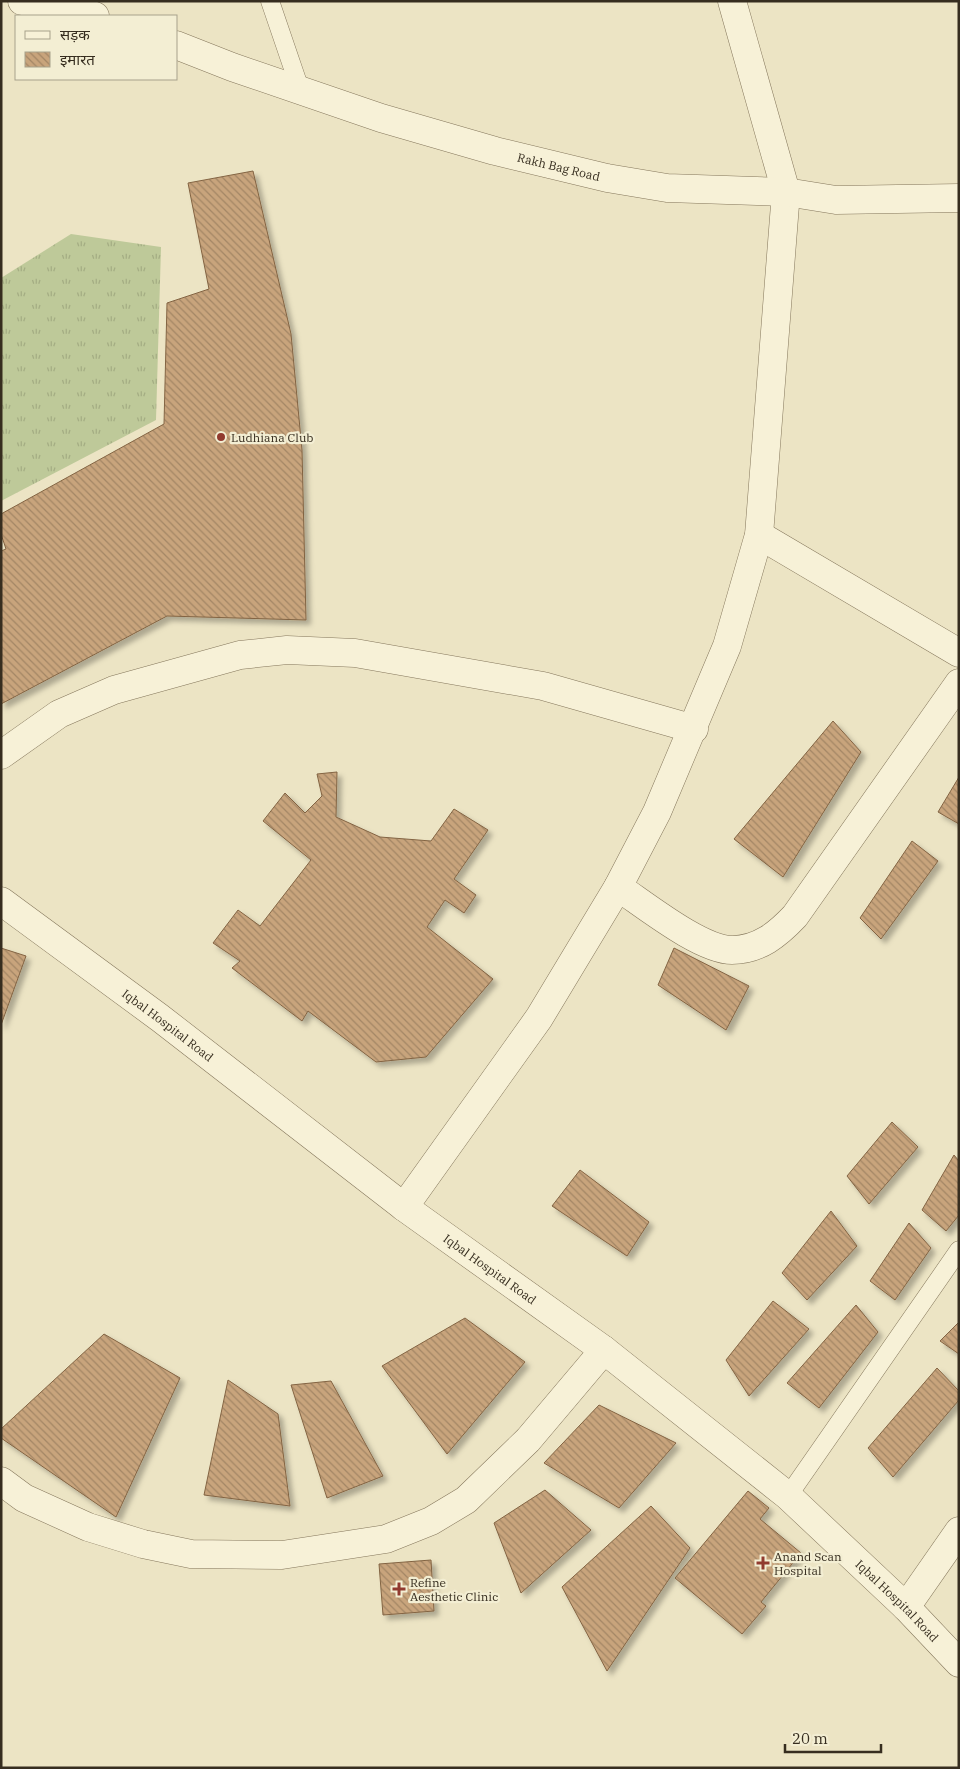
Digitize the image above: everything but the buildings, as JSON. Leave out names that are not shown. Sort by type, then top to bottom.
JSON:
[{"type":"street","points":[[22,1],[74,9],[92,15]]},
{"type":"street","points":[[404,1207],[538,1018],[618,887],[657,812],[694,729],[727,646],[759,535],[786,192],[732,1]]},
{"type":"street","name":"Rakh Bag Road","points":[[178,46],[232,67],[381,118],[495,151],[607,178],[667,188],[786,192],[836,200],[959,198]]},
{"type":"street","points":[[759,535],[959,653]]},
{"type":"street","points":[[1,755],[59,714],[114,690],[240,655],[287,650],[354,653],[543,686],[694,729]]},
{"type":"street","points":[[618,887],[694,937],[714,945],[732,950],[751,947],[768,940],[795,916],[959,683]]},
{"type":"street","name":"Iqbal Hospital Road","points":[[1,902],[160,1018],[404,1207],[604,1350],[788,1496],[906,1607],[959,1663]]},
{"type":"street","points":[[1,1482],[24,1498],[88,1527],[143,1544],[191,1554],[282,1555],[386,1539],[431,1521],[466,1500],[528,1440],[604,1350]]},
{"type":"street","points":[[906,1607],[959,1531]]},
{"type":"lane","points":[[270,1],[300,89]]},
{"type":"lane","points":[[788,1496],[959,1250]]},
{"type":"green space","points":[[71,234],[161,247],[156,420],[1,501],[1,278]]},
{"type":"place","name":"Ludhiana Club","points":[[221,437]]},
{"type":"place","name":"Anand Scan Hospital","points":[[763,1563]]},
{"type":"place","name":"Refine Aesthetic Clinic","points":[[399,1589]]}]
